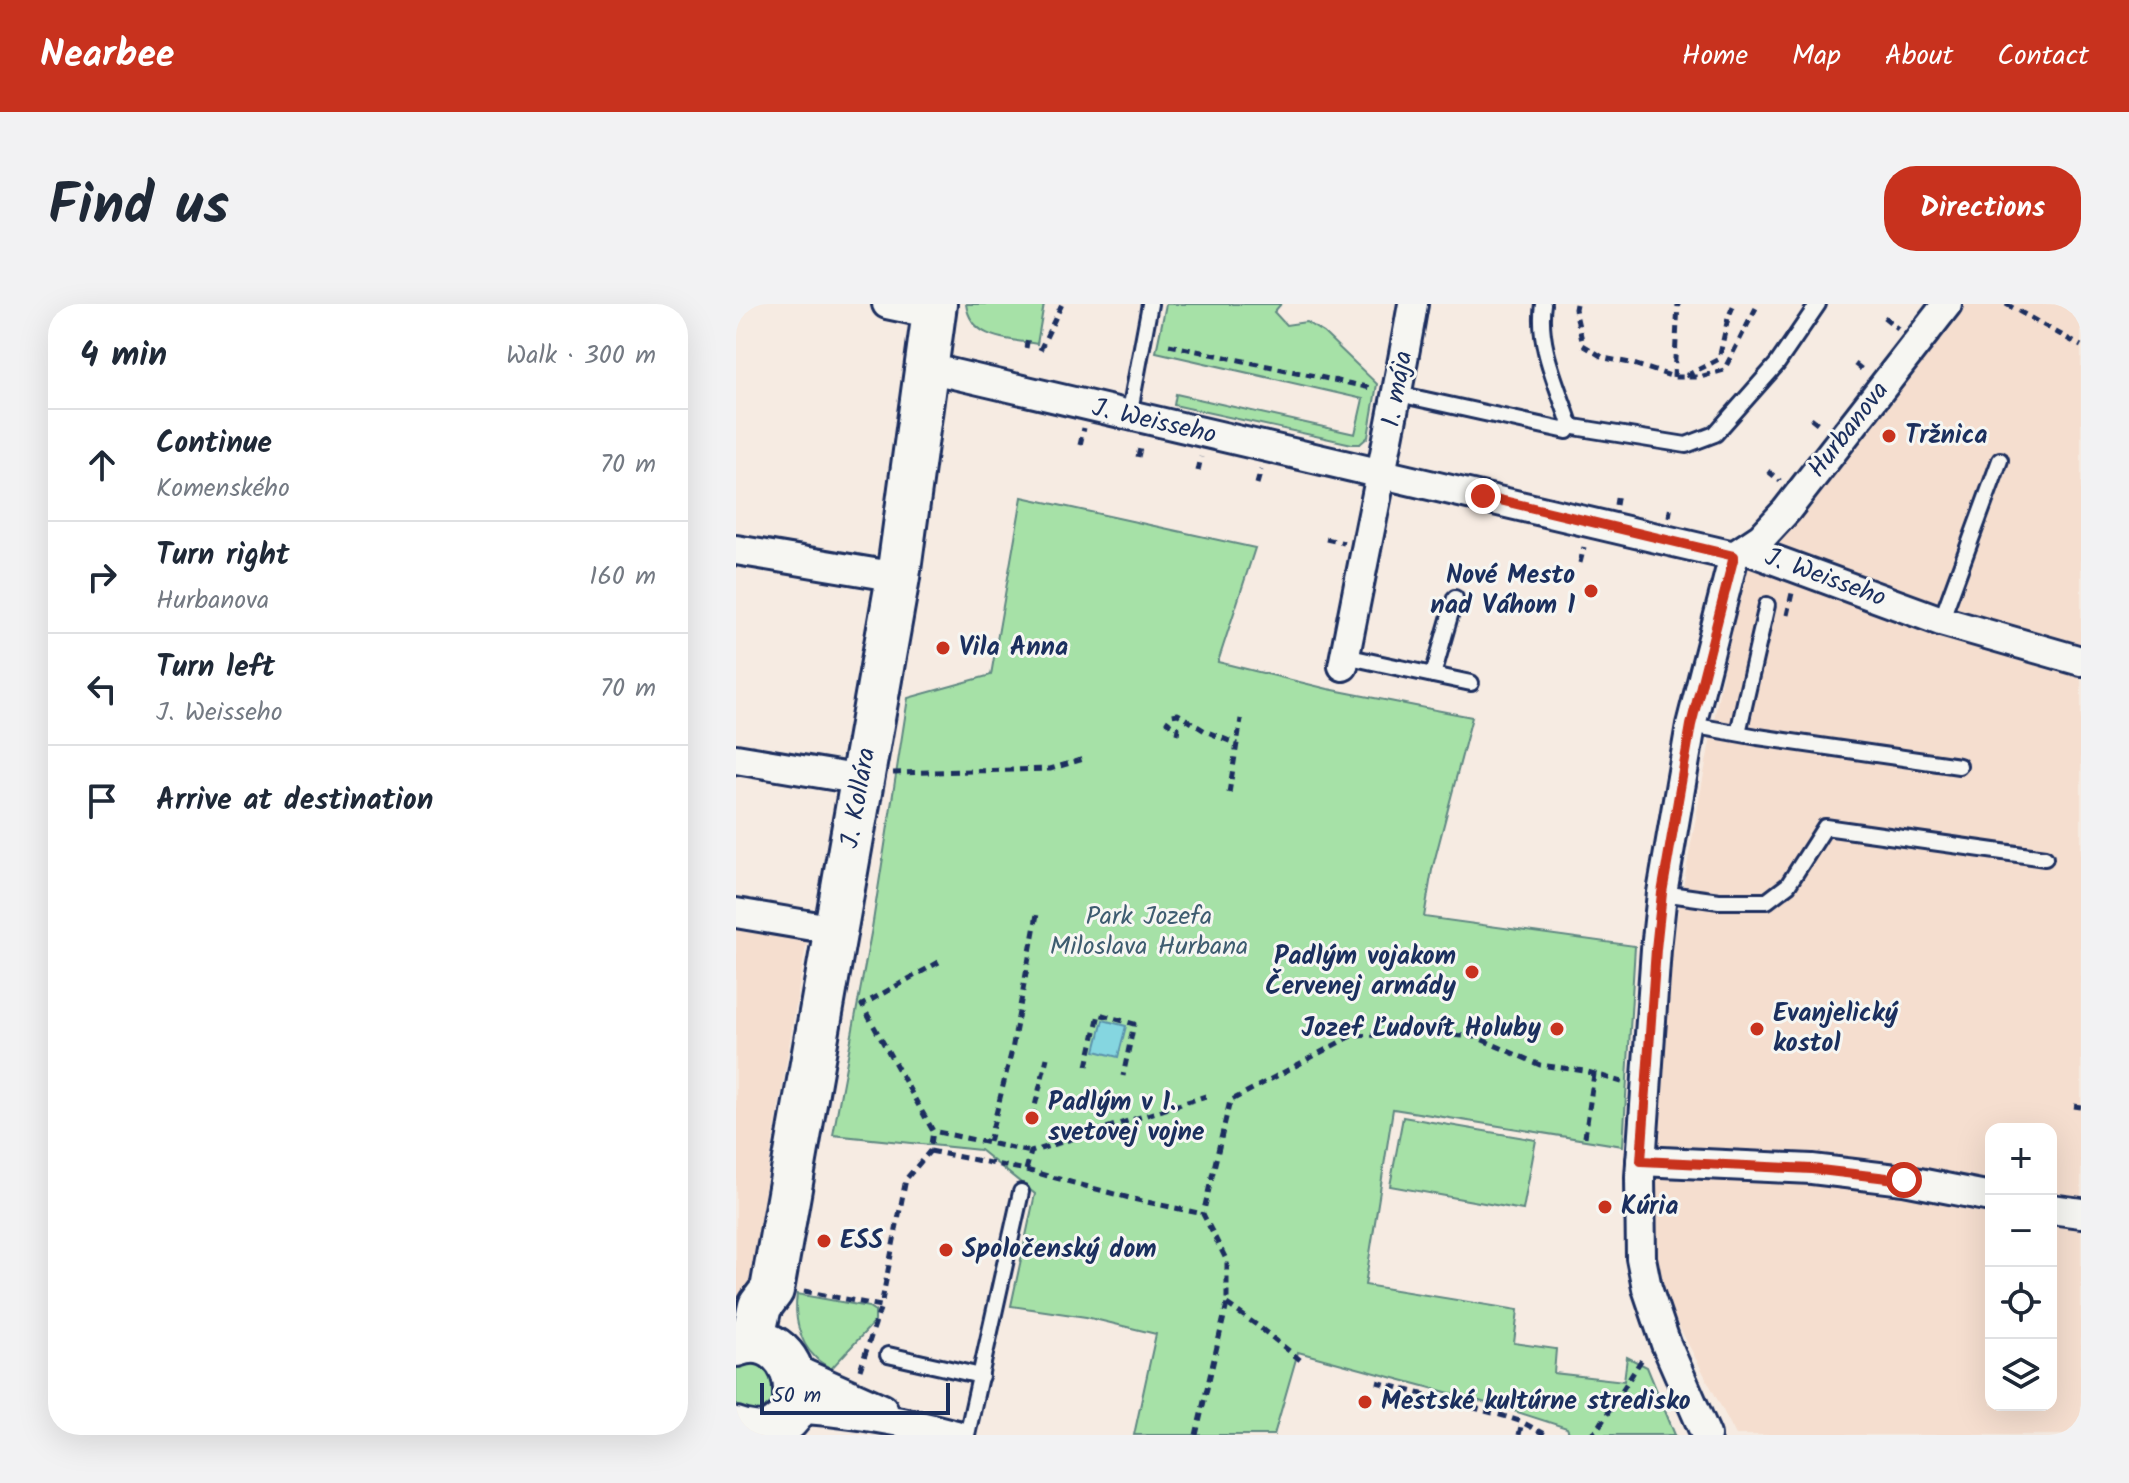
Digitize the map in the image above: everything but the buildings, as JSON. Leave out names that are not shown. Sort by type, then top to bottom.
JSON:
[{"type":"main road","name":"J. Kollára","points":[[763,1351],[755,1328],[760,1306],[783,1290],[836,930],[876,777],[898,577],[935,309]]},
{"type":"main road","points":[[763,1351],[796,1390],[766,1426]]},
{"type":"street","points":[[887,304],[935,309]]},
{"type":"street","name":"1. mája","points":[[1381,473],[1413,304]]},
{"type":"street","name":"Hurbanova","points":[[1740,553],[1761,538],[1786,511],[1947,304]]},
{"type":"street","name":"J. Weisseho","points":[[928,368],[1136,427],[1381,473],[1785,562],[1941,621],[2081,661]]},
{"type":"street","points":[[1344,661],[1381,473]]},
{"type":"street","points":[[736,550],[898,577]]},
{"type":"street","points":[[1706,1435],[1666,1344],[1647,1288],[1641,1258],[1641,1161],[1662,893],[1691,725],[1740,553]]},
{"type":"street","points":[[736,759],[876,777]]},
{"type":"street","points":[[736,913],[836,930]]},
{"type":"street","points":[[1641,1161],[1812,1169],[1904,1180],[1985,1196]]},
{"type":"street","points":[[2057,1210],[2081,1213]]},
{"type":"street","points":[[763,1351],[802,1373],[856,1395],[909,1422]]},
{"type":"street","points":[[766,1426],[851,1412],[909,1422],[956,1435]]},
{"type":"lane","points":[[1136,427],[1150,304]]},
{"type":"lane","points":[[1543,304],[1541,314],[1545,350],[1569,421],[1568,426],[1686,445],[1715,434],[1777,364],[1818,304]]},
{"type":"lane","points":[[1412,397],[1567,431]]},
{"type":"lane","points":[[1941,621],[2000,460]]},
{"type":"lane","points":[[1433,675],[1455,598]]},
{"type":"lane","points":[[1738,733],[1767,605]]},
{"type":"lane","points":[[1344,661],[1471,683]]},
{"type":"lane","points":[[1691,725],[1959,766]]},
{"type":"lane","points":[[1662,893],[1719,901],[1767,901],[1788,885],[1825,827],[2045,858]]},
{"type":"lane","points":[[967,1435],[1021,1192]]},
{"type":"lane","points":[[888,1355],[981,1376]]},
{"type":"path","points":[[1040,350],[1062,304]]},
{"type":"path","points":[[1576,304],[1583,345],[1604,358],[1674,377],[1700,377],[1724,370],[1758,304]]},
{"type":"path","points":[[1674,377],[1678,304]]},
{"type":"path","points":[[1685,377],[1719,359],[1734,304]]},
{"type":"path","points":[[2006,304],[2081,346]]},
{"type":"path","points":[[1026,348],[1028,337]]},
{"type":"path","points":[[1169,345],[1380,390]]},
{"type":"path","points":[[1080,445],[1084,427]]},
{"type":"path","points":[[1136,427],[1138,457]]},
{"type":"path","points":[[1580,563],[1585,542]]},
{"type":"path","points":[[1177,734],[1178,728],[1167,722],[1172,715],[1178,714],[1205,731],[1237,744]]},
{"type":"path","points":[[1229,793],[1241,719]]},
{"type":"path","points":[[876,777],[1050,769],[1087,758]]},
{"type":"path","points":[[989,1142],[1012,1050],[1037,914]]},
{"type":"path","points":[[856,1383],[881,1306],[906,1179],[930,1151],[933,1131],[862,1005],[939,962]]},
{"type":"path","points":[[1087,1066],[1099,1014],[1134,1024],[1123,1076]]},
{"type":"path","points":[[1196,1435],[1227,1304],[1227,1261],[1203,1214],[1230,1101],[1351,1036],[1427,1033],[1476,1037],[1540,1065],[1627,1083]]},
{"type":"path","points":[[1032,1118],[1047,1058]]},
{"type":"path","points":[[1585,1137],[1594,1074]]},
{"type":"path","points":[[933,1131],[1031,1152],[1206,1096]]},
{"type":"path","points":[[1021,1192],[1031,1152]]},
{"type":"path","points":[[1133,1199],[1203,1214]]},
{"type":"path","points":[[783,1290],[881,1306]]},
{"type":"path","points":[[1227,1304],[1304,1363]]},
{"type":"path","points":[[1589,1435],[1597,1430],[1642,1359]]},
{"type":"path","points":[[1377,1382],[1522,1422],[1546,1435]]},
{"type":"path","points":[[1519,1435],[1522,1422]]},
{"type":"shaded area","points":[[1956,304],[2081,304],[2081,1435],[1736,1435],[1645,1262],[1666,979],[1743,571]]},
{"type":"shaded area","points":[[736,921],[808,933],[744,1315],[736,1320]]},
{"type":"green space","points":[[966,304],[1044,304],[1037,344],[1003,339],[983,331],[969,316]]},
{"type":"green space","points":[[1166,304],[1281,304],[1274,312],[1286,325],[1306,322],[1324,333],[1377,384],[1368,437],[1360,444],[1352,444],[1174,405],[1176,394],[1355,434],[1363,399],[1156,352]]},
{"type":"green space","name":"Park Jozefa Miloslava Hurbana","points":[[1022,497],[1255,548],[1218,662],[1328,689],[1472,717],[1432,870],[1424,917],[1635,946],[1623,1146],[1393,1109],[1365,1285],[1518,1310],[1514,1343],[1556,1349],[1554,1373],[1624,1381],[1627,1357],[1647,1367],[1675,1435],[1570,1435],[1567,1428],[1505,1408],[1298,1352],[1274,1435],[1134,1435],[1156,1334],[1086,1317],[1011,1306],[1035,1194],[980,1150],[833,1135],[872,928],[908,698],[991,675]]},
{"type":"green space","points":[[1403,1117],[1536,1140],[1523,1210],[1390,1186]]},
{"type":"green space","points":[[797,1294],[869,1307],[875,1311],[875,1321],[831,1369],[809,1351],[801,1336],[796,1310]]},
{"type":"green space","points":[[756,1361],[777,1372],[773,1416],[736,1417],[736,1367]]},
{"type":"water","points":[[1103,1020],[1126,1026],[1118,1057],[1095,1051]]},
{"type":"place","name":"Tržnica","points":[[1889,436]]},
{"type":"place","name":"Nové Mesto nad Váhom 1","points":[[1591,591]]},
{"type":"place","name":"Vila Anna","points":[[943,648]]},
{"type":"place","name":"Padlým vojakom Červenej armády","points":[[1472,972]]},
{"type":"place","name":"Jozef Ľudovít Holuby","points":[[1557,1029]]},
{"type":"place","name":"Evanjelický kostol","points":[[1757,1029]]},
{"type":"place","name":"Padlým v 1. svetovej vojne","points":[[1032,1118]]},
{"type":"place","name":"Kúria","points":[[1605,1207]]},
{"type":"place","name":"ESS","points":[[824,1241]]},
{"type":"place","name":"Spoločenský dom","points":[[946,1250]]},
{"type":"place","name":"Mestské kultúrne stredisko","points":[[1365,1402]]},
{"type":"route","points":[[1483,496],[1734,556],[1691,725],[1662,893],[1641,1161],[1812,1169],[1904,1180]]}]
